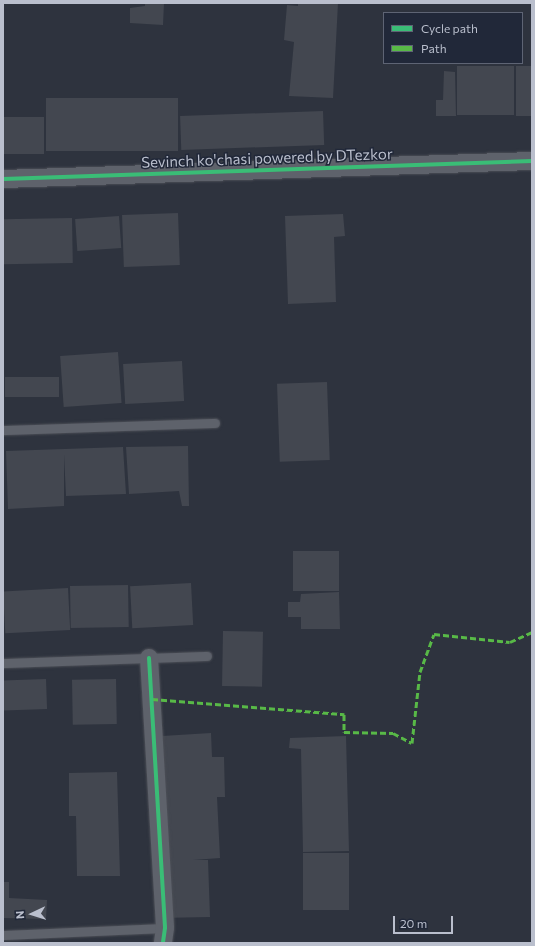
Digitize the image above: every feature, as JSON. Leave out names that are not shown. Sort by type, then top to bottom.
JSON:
[{"type":"street","name":"Sevinch ko'chasi powered by DTezkor","points":[[3,179],[532,160]]},
{"type":"street","points":[[149,658],[164,936]]},
{"type":"lane","points":[[3,430],[215,423]]},
{"type":"lane","points":[[3,663],[207,656]]},
{"type":"lane","points":[[3,935],[164,936]]},
{"type":"building","points":[[145,3],[164,3],[163,25],[130,23],[130,8],[145,6]]},
{"type":"building","points":[[298,3],[338,3],[333,98],[289,96],[294,42],[284,40],[287,5],[298,6]]},
{"type":"building","points":[[457,66],[514,66],[514,115],[457,115]]},
{"type":"building","points":[[516,66],[532,66],[532,116],[516,116]]},
{"type":"building","points":[[444,71],[455,72],[456,116],[436,116],[436,100],[443,100]]},
{"type":"building","points":[[46,98],[178,98],[178,151],[46,151]]},
{"type":"building","points":[[323,111],[324,145],[181,150],[180,116]]},
{"type":"building","points":[[3,117],[44,117],[44,154],[3,154]]},
{"type":"building","points":[[178,213],[180,265],[124,267],[122,215]]},
{"type":"building","points":[[343,214],[345,236],[334,237],[336,302],[288,304],[285,216]]},
{"type":"building","points":[[119,216],[121,248],[77,251],[75,219]]},
{"type":"building","points":[[72,218],[73,263],[4,264],[3,219]]},
{"type":"building","points":[[118,352],[122,403],[64,407],[60,356]]},
{"type":"building","points":[[182,361],[184,401],[125,404],[123,364]]},
{"type":"building","points":[[5,377],[59,377],[59,397],[5,397]]},
{"type":"building","points":[[327,382],[330,460],[280,462],[277,384]]},
{"type":"building","points":[[188,446],[189,506],[182,506],[179,491],[129,494],[126,447]]},
{"type":"building","points":[[123,447],[126,494],[66,496],[64,454],[64,506],[8,509],[6,451]]},
{"type":"building","points":[[293,551],[339,551],[339,591],[293,591]]},
{"type":"building","points":[[191,583],[193,625],[132,628],[130,586]]},
{"type":"building","points":[[128,585],[129,627],[71,628],[70,586]]},
{"type":"building","points":[[68,588],[70,630],[5,633],[3,591]]},
{"type":"building","points":[[339,592],[340,629],[301,629],[301,617],[288,617],[288,602],[300,602],[301,594]]},
{"type":"building","points":[[223,631],[263,632],[262,687],[222,686]]},
{"type":"building","points":[[46,679],[47,709],[4,710],[3,681]]},
{"type":"building","points":[[116,679],[117,724],[73,725],[72,680]]},
{"type":"building","points":[[211,733],[212,757],[224,757],[225,797],[217,797],[220,858],[193,860],[208,860],[210,917],[159,918],[162,736]]},
{"type":"building","points":[[346,736],[349,851],[303,852],[301,749],[289,748],[290,738]]},
{"type":"building","points":[[117,772],[120,876],[77,876],[76,816],[69,816],[69,773]]},
{"type":"building","points":[[303,853],[349,853],[349,910],[303,910]]},
{"type":"building","points":[[3,882],[9,882],[9,898],[47,900],[46,919],[3,918]]},
{"type":"marked path","points":[[152,699],[344,714],[344,732],[393,733],[412,743],[420,672],[434,634],[510,642],[532,632]]},
{"type":"cycle path","points":[[3,179],[532,161]]},
{"type":"cycle path","points":[[149,658],[165,928],[163,943]]}]
